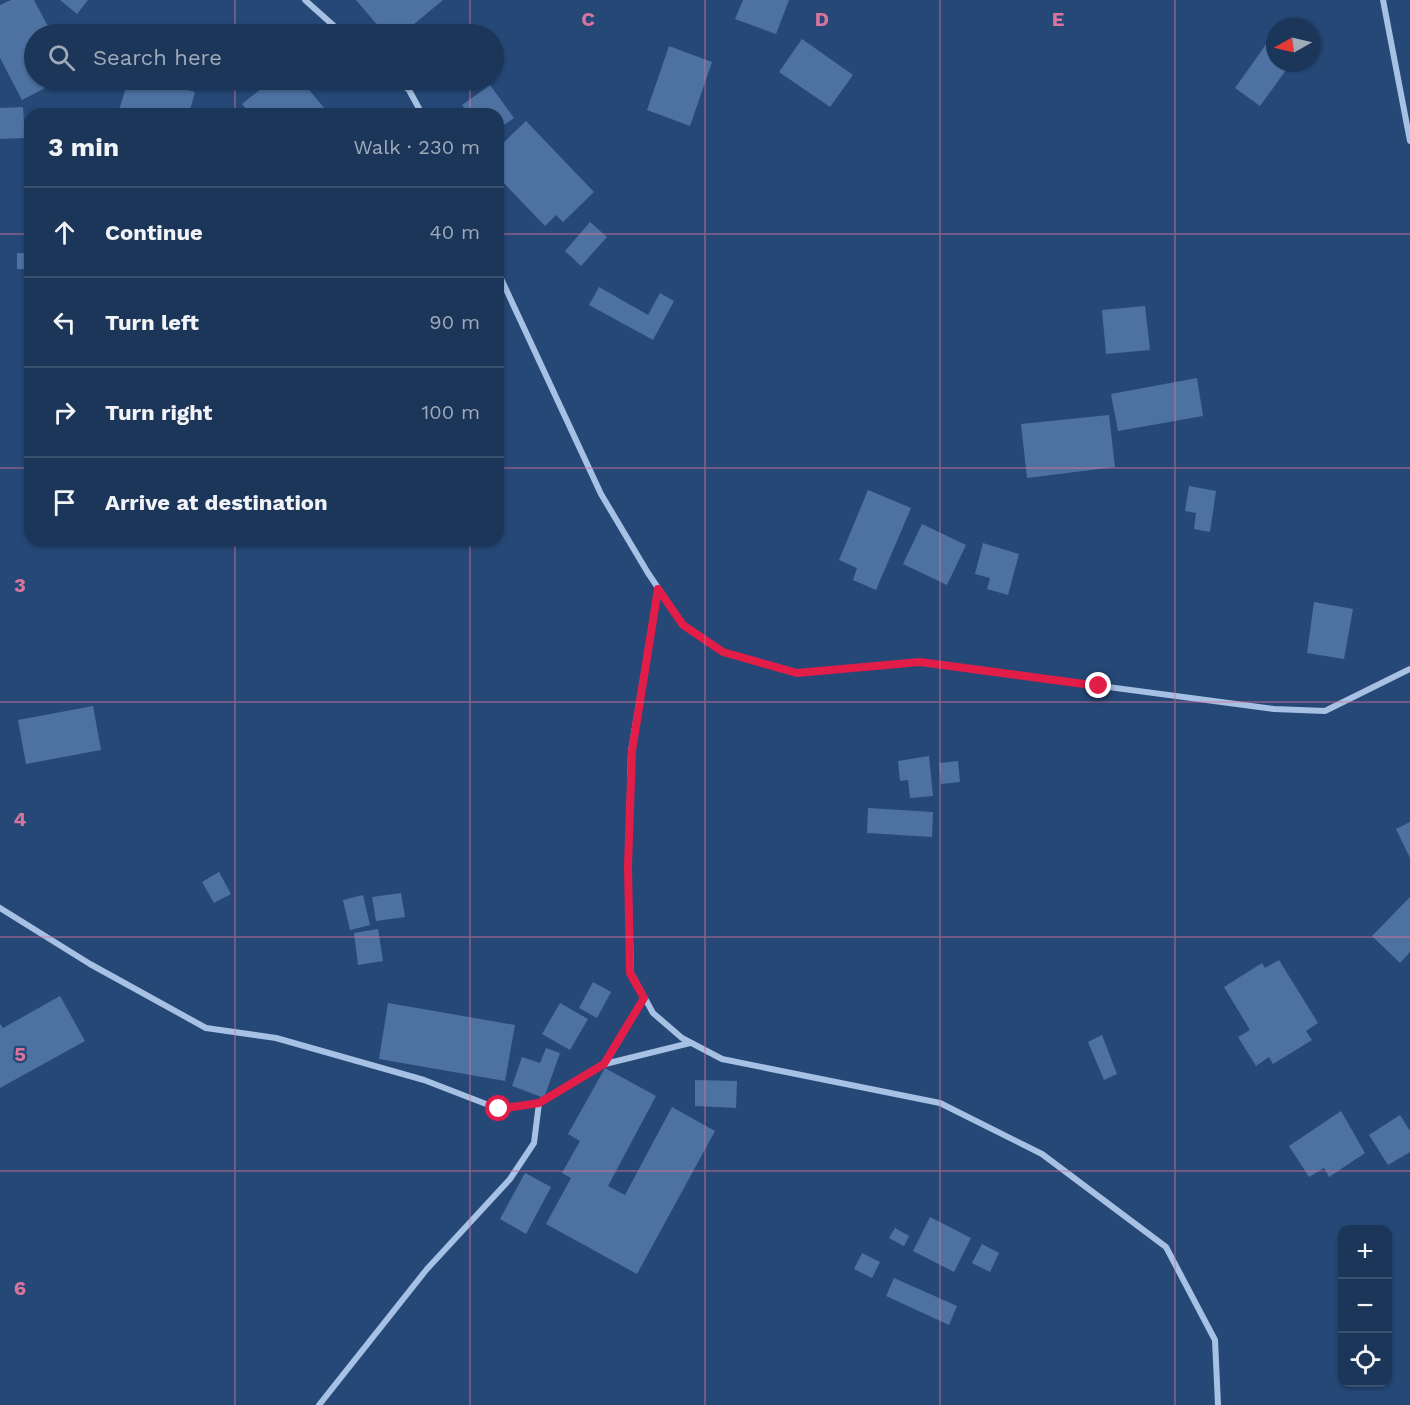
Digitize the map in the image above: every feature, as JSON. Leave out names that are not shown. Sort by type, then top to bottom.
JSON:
[{"type":"street","points":[[304,0],[332,24]]},
{"type":"street","points":[[1383,0],[1410,141]]},
{"type":"street","points":[[409,90],[419,108]]},
{"type":"street","points":[[504,285],[601,494],[658,589],[683,625],[723,652],[797,673],[920,662],[1274,709],[1325,711],[1410,669]]},
{"type":"street","points":[[658,589],[631,763],[628,866],[630,973],[653,1013],[690,1042],[722,1059],[940,1103],[1042,1154],[1166,1247],[1215,1340],[1218,1405]]},
{"type":"street","points":[[0,908],[90,964],[206,1028],[288,1041],[424,1080],[499,1109],[539,1103],[604,1064],[690,1042]]},
{"type":"street","points":[[604,1064],[644,998]]},
{"type":"street","points":[[319,1405],[427,1269],[510,1179],[534,1143],[539,1103]]},
{"type":"building","points":[[11,0],[34,0],[47,24],[24,24],[24,90],[42,90],[22,100],[0,58],[0,5]]},
{"type":"building","points":[[60,0],[88,0],[77,14]]},
{"type":"building","points":[[356,0],[443,0],[414,24],[376,24]]},
{"type":"building","points":[[743,0],[789,0],[776,34],[735,19]]},
{"type":"building","points":[[802,39],[853,75],[830,107],[779,72]]},
{"type":"building","points":[[1266,44],[1266,72],[1285,72],[1260,106],[1235,88]]},
{"type":"building","points":[[669,46],[712,62],[690,126],[647,110]]},
{"type":"building","points":[[125,90],[188,90],[195,92],[191,108],[120,108]]},
{"type":"building","points":[[260,90],[309,90],[324,108],[245,108],[242,104]]},
{"type":"building","points":[[483,90],[494,90],[514,118],[504,125],[504,108],[464,108],[462,105]]},
{"type":"building","points":[[23,107],[24,138],[0,139],[0,108]]},
{"type":"building","points":[[526,121],[594,192],[563,222],[556,215],[545,226],[504,183],[504,142]]},
{"type":"building","points":[[590,222],[607,237],[581,266],[565,251]]},
{"type":"building","points":[[17,253],[24,253],[24,269],[17,269]]},
{"type":"building","points":[[599,287],[648,315],[660,293],[674,301],[653,340],[589,305]]},
{"type":"building","points":[[1145,306],[1150,350],[1106,354],[1102,310]]},
{"type":"building","points":[[1197,378],[1203,416],[1118,431],[1111,394]]},
{"type":"building","points":[[1109,415],[1115,467],[1027,478],[1021,424]]},
{"type":"building","points":[[1189,486],[1216,491],[1210,532],[1194,529],[1196,513],[1185,511]]},
{"type":"building","points":[[868,490],[911,508],[876,590],[853,580],[857,568],[839,560]]},
{"type":"building","points":[[922,524],[966,545],[947,585],[903,564]]},
{"type":"building","points":[[983,543],[1019,554],[1008,595],[987,589],[990,578],[975,574]]},
{"type":"building","points":[[1314,602],[1353,609],[1344,659],[1307,653]]},
{"type":"building","points":[[93,706],[101,750],[26,764],[18,720]]},
{"type":"building","points":[[929,756],[933,796],[910,798],[908,780],[900,781],[898,761]]},
{"type":"building","points":[[958,761],[960,782],[941,784],[939,763]]},
{"type":"building","points":[[868,808],[933,812],[932,837],[867,833]]},
{"type":"building","points":[[1410,822],[1410,858],[1396,829]]},
{"type":"building","points":[[219,872],[231,894],[214,903],[202,882]]},
{"type":"building","points":[[401,893],[405,917],[376,921],[372,897]]},
{"type":"building","points":[[363,895],[370,925],[350,930],[343,900]]},
{"type":"building","points":[[1410,897],[1410,952],[1400,963],[1372,936]]},
{"type":"building","points":[[378,929],[383,961],[358,965],[354,933]]},
{"type":"building","points":[[1279,960],[1318,1023],[1306,1031],[1312,1040],[1273,1064],[1269,1057],[1256,1066],[1238,1037],[1250,1030],[1224,987],[1262,963],[1265,968]]},
{"type":"building","points":[[593,982],[611,992],[597,1018],[579,1008]]},
{"type":"building","points":[[60,996],[85,1041],[0,1088],[0,1024],[3,1028]]},
{"type":"building","points":[[388,1003],[515,1025],[505,1081],[379,1059]]},
{"type":"building","points":[[560,1003],[588,1019],[570,1050],[542,1034]]},
{"type":"building","points":[[1102,1035],[1117,1074],[1104,1080],[1088,1042]]},
{"type":"building","points":[[546,1048],[560,1053],[544,1098],[512,1086],[522,1057],[540,1063]]},
{"type":"building","points":[[605,1068],[656,1096],[608,1186],[625,1195],[672,1107],[715,1131],[637,1274],[546,1224],[571,1178],[562,1173],[580,1141],[568,1134]]},
{"type":"building","points":[[695,1080],[737,1081],[736,1108],[695,1106]]},
{"type":"building","points":[[1341,1111],[1365,1153],[1329,1177],[1324,1168],[1309,1177],[1289,1146]]},
{"type":"building","points":[[1400,1115],[1410,1131],[1410,1152],[1388,1165],[1369,1135]]},
{"type":"building","points":[[525,1173],[551,1187],[526,1234],[500,1219]]},
{"type":"building","points":[[930,1217],[971,1238],[954,1272],[913,1251]]},
{"type":"building","points":[[895,1228],[909,1236],[904,1246],[889,1238]]},
{"type":"building","points":[[982,1244],[999,1253],[990,1272],[972,1263]]},
{"type":"building","points":[[862,1253],[880,1262],[872,1278],[854,1269]]},
{"type":"building","points":[[894,1278],[957,1306],[949,1325],[886,1296]]},
{"type":"route","points":[[499,1109],[539,1103],[604,1064],[644,998],[630,973],[628,866],[632,751],[658,589],[683,625],[723,652],[797,673],[920,662],[1099,686]]}]
